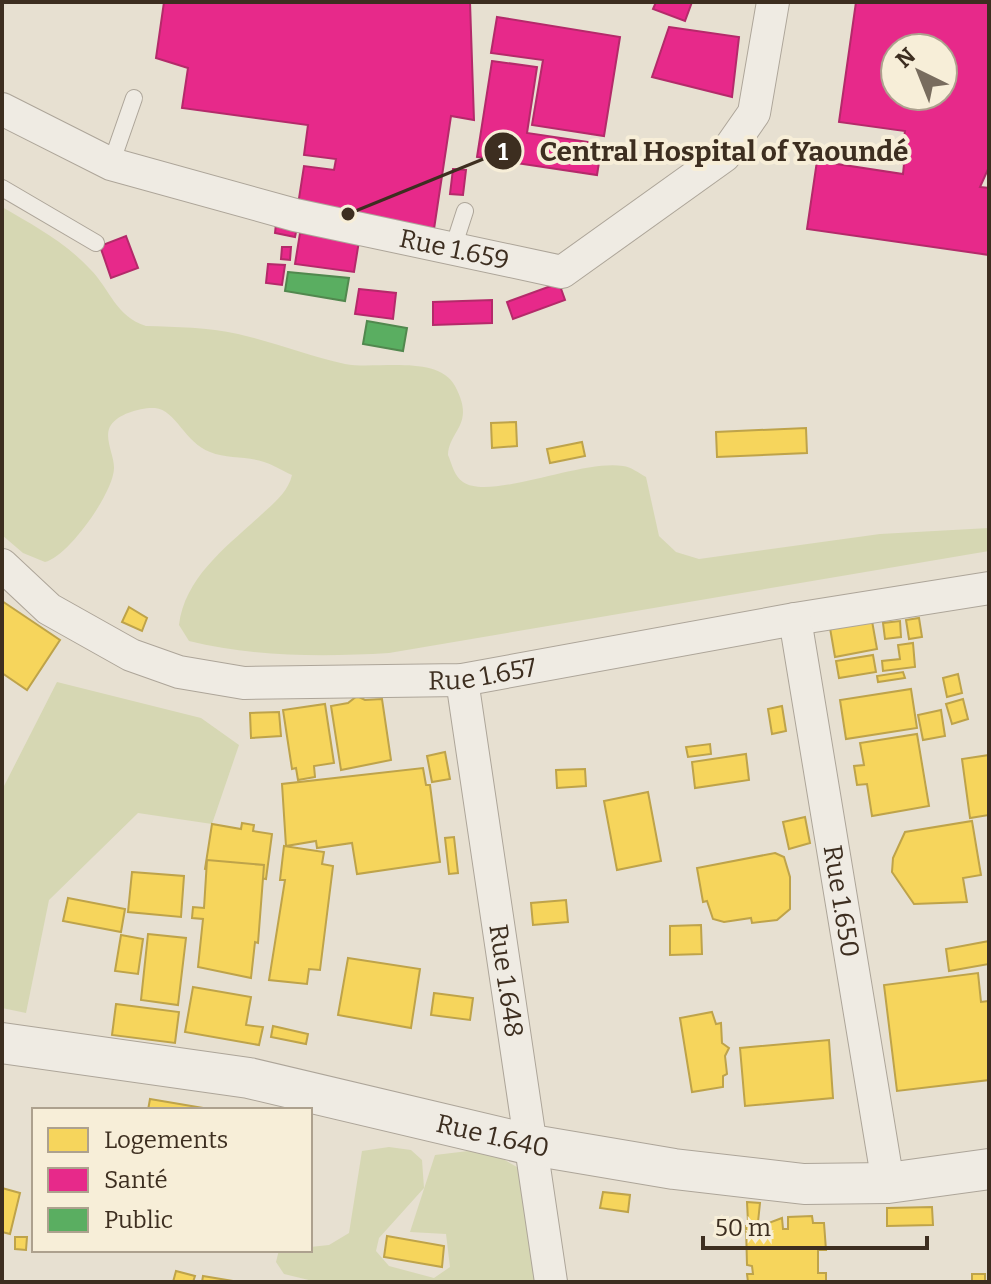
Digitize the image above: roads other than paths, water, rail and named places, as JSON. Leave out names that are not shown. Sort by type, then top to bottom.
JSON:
[{"type":"street","name":"Rue 1.659","points":[[2,109],[111,164],[295,215],[562,272],[724,156],[754,113],[773,2]]},
{"type":"street","name":"Rue 1.657","points":[[2,565],[49,609],[131,655],[179,672],[244,683],[462,680],[795,619],[989,588]]},
{"type":"street","name":"Rue 1.650","points":[[795,619],[888,1183]]},
{"type":"street","name":"Rue 1.648","points":[[462,680],[551,1282]]},
{"type":"street","name":"Rue 1.640","points":[[2,1043],[249,1078],[532,1145],[674,1169],[804,1184],[888,1183],[989,1169]]},
{"type":"lane","points":[[111,164],[134,98]]},
{"type":"lane","points":[[2,188],[96,243]]},
{"type":"lane","points":[[453,248],[465,211]]},
{"type":"place","name":"Central Hospital of Yaoundé","points":[[348,214]]}]
